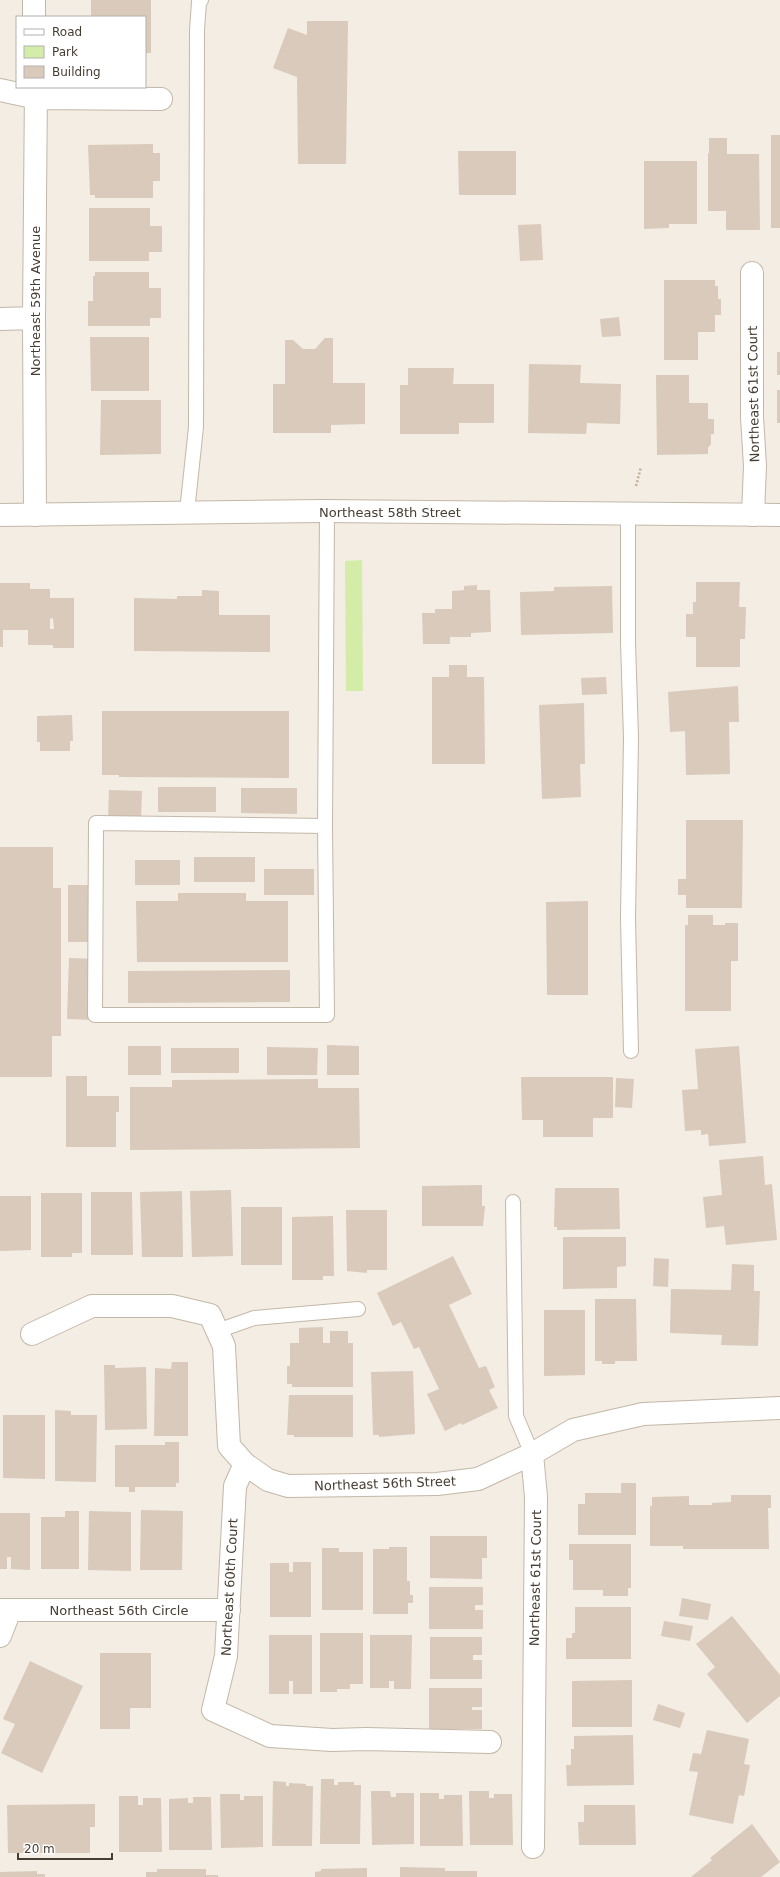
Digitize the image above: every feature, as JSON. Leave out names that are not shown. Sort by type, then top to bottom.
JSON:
[{"type":"street","points":[[34,0],[34,16]]},
{"type":"street","points":[[0,90],[161,99]]},
{"type":"street","name":"Northeast 59th Avenue","points":[[35,514],[34,318],[36,93]]},
{"type":"street","name":"Northeast 61st Court","points":[[752,273],[752,418],[755,466],[753,514]]},
{"type":"street","points":[[0,319],[34,318]]},
{"type":"street","name":"Northeast 58th Street","points":[[0,515],[327,511],[780,514]]},
{"type":"street","points":[[32,1334],[92,1306],[172,1306],[214,1323]]},
{"type":"street","name":"Northeast 56th Street","points":[[214,1323],[224,1346],[229,1446],[245,1464],[268,1480],[288,1486],[437,1484],[478,1479],[532,1454],[573,1430],[643,1414],[780,1408]]},
{"type":"street","name":"Northeast 61st Court","points":[[532,1454],[536,1497],[533,1847]]},
{"type":"street","name":"Northeast 60th Court","points":[[245,1464],[235,1486],[226,1656],[213,1710],[270,1736],[332,1740],[490,1742]]},
{"type":"street","points":[[0,1636],[5,1610]]},
{"type":"street","name":"Northeast 56th Circle","points":[[5,1610],[229,1610]]},
{"type":"lane","points":[[187,512],[196,427],[197,30],[199,2],[201,0]]},
{"type":"lane","points":[[325,826],[96,823],[95,1016],[327,1016],[325,826],[327,511]]},
{"type":"lane","points":[[628,514],[628,642],[631,738],[628,918],[631,1051]]},
{"type":"lane","points":[[513,1202],[516,1416],[532,1454]]},
{"type":"lane","points":[[214,1323],[358,1309]]},
{"type":"green space","points":[[362,560],[363,691],[346,691],[345,561]]},
{"type":"building","points":[[91,0],[151,0],[151,53],[146,53],[146,16],[91,16]]},
{"type":"building","points":[[307,21],[348,21],[346,164],[298,164],[297,77],[273,68],[288,28],[307,35]]},
{"type":"building","points":[[771,135],[780,135],[780,228],[771,228]]},
{"type":"building","points":[[709,138],[727,138],[727,154],[759,154],[760,230],[726,230],[726,211],[708,211]]},
{"type":"building","points":[[153,144],[153,153],[160,153],[160,181],[153,181],[153,198],[95,198],[95,195],[90,195],[88,145]]},
{"type":"building","points":[[458,151],[516,151],[516,195],[459,195]]},
{"type":"building","points":[[644,161],[697,161],[697,224],[669,224],[669,228],[644,229]]},
{"type":"building","points":[[89,208],[150,208],[150,226],[162,226],[162,252],[149,252],[149,261],[89,261]]},
{"type":"building","points":[[541,224],[543,260],[520,261],[518,225]]},
{"type":"building","points":[[95,272],[149,272],[149,288],[161,288],[161,318],[150,318],[150,326],[88,326],[88,301],[93,301],[93,276],[95,276]]},
{"type":"building","points":[[664,280],[715,280],[715,286],[718,286],[718,299],[721,299],[721,315],[715,315],[715,332],[698,332],[698,360],[664,360]]},
{"type":"building","points":[[619,317],[621,336],[602,337],[600,319]]},
{"type":"building","points":[[90,337],[149,337],[149,391],[91,391]]},
{"type":"building","points":[[325,338],[333,338],[333,383],[365,383],[365,424],[331,425],[331,433],[273,433],[273,384],[285,384],[285,340],[293,340],[303,349],[315,349]]},
{"type":"building","points":[[777,352],[780,352],[780,375],[777,375]]},
{"type":"building","points":[[529,364],[581,365],[580,383],[621,384],[620,424],[587,423],[586,434],[528,433]]},
{"type":"building","points":[[408,368],[454,368],[453,384],[494,384],[494,423],[459,423],[459,434],[400,434],[400,385],[408,385]]},
{"type":"building","points":[[656,375],[689,375],[689,403],[708,403],[708,419],[714,419],[714,434],[711,434],[711,444],[708,448],[708,454],[657,455]]},
{"type":"building","points":[[777,390],[780,390],[780,423],[777,423]]},
{"type":"building","points":[[101,400],[161,400],[161,454],[100,455]]},
{"type":"building","points":[[696,582],[740,582],[739,607],[746,607],[745,639],[740,639],[740,667],[696,667],[696,637],[686,637],[686,614],[693,614],[693,602],[696,602]]},
{"type":"building","points":[[0,583],[30,583],[30,589],[50,589],[50,598],[74,598],[74,648],[53,648],[53,645],[28,645],[28,630],[3,630],[3,647],[0,647]],"holes":[[[53,618],[54,629],[50,629],[50,619]]]},
{"type":"building","points":[[477,585],[477,590],[490,590],[491,632],[471,633],[471,637],[450,637],[450,644],[423,644],[422,613],[435,613],[435,609],[452,609],[452,591],[464,590],[464,586]]},
{"type":"building","points":[[612,586],[613,633],[521,635],[520,592],[554,591],[554,587]]},
{"type":"building","points":[[202,590],[219,591],[219,615],[270,615],[270,652],[134,651],[134,598],[177,599],[177,596],[202,596]]},
{"type":"building","points":[[449,665],[467,665],[467,677],[484,677],[485,764],[432,764],[432,677],[449,677]]},
{"type":"building","points":[[606,677],[607,694],[582,695],[581,678]]},
{"type":"building","points":[[738,686],[739,722],[729,722],[730,774],[686,775],[685,731],[670,732],[668,692]]},
{"type":"building","points":[[584,703],[585,764],[580,764],[581,797],[542,799],[539,705]]},
{"type":"building","points":[[102,711],[289,711],[289,778],[119,777],[119,775],[102,775]]},
{"type":"building","points":[[72,715],[73,741],[70,741],[70,751],[40,751],[40,742],[37,742],[37,716]]},
{"type":"building","points":[[158,787],[216,787],[216,812],[158,812]]},
{"type":"building","points":[[241,788],[297,788],[297,814],[241,813]]},
{"type":"building","points":[[109,790],[142,791],[141,820],[108,819]]},
{"type":"building","points":[[686,820],[743,820],[742,908],[686,908],[686,895],[678,895],[678,879],[686,879]]},
{"type":"building","points":[[0,847],[53,847],[53,888],[61,888],[61,1036],[52,1036],[52,1077],[0,1077]]},
{"type":"building","points":[[194,857],[255,857],[255,882],[194,882]]},
{"type":"building","points":[[135,860],[180,860],[180,885],[135,885]]},
{"type":"building","points":[[264,869],[314,869],[314,895],[264,895]]},
{"type":"building","points":[[68,885],[94,885],[94,942],[68,942]]},
{"type":"building","points":[[178,893],[246,893],[246,901],[288,901],[288,962],[137,962],[136,901],[178,901]]},
{"type":"building","points":[[588,901],[588,995],[547,995],[546,902]]},
{"type":"building","points":[[688,915],[713,915],[713,925],[738,923],[738,961],[731,961],[731,1011],[685,1011],[685,925],[688,925]]},
{"type":"building","points":[[69,958],[95,959],[92,1020],[67,1019]]},
{"type":"building","points":[[290,970],[290,1002],[128,1003],[128,971]]},
{"type":"building","points":[[327,1045],[359,1046],[359,1075],[327,1075]]},
{"type":"building","points":[[128,1046],[161,1046],[161,1075],[128,1075]]},
{"type":"building","points":[[739,1046],[746,1143],[709,1146],[708,1134],[701,1135],[701,1130],[685,1131],[682,1090],[698,1089],[695,1049]]},
{"type":"building","points":[[267,1047],[318,1048],[317,1075],[267,1075]]},
{"type":"building","points":[[171,1048],[239,1048],[239,1073],[171,1073]]},
{"type":"building","points":[[66,1076],[87,1076],[87,1096],[119,1096],[119,1112],[116,1112],[116,1147],[66,1147]]},
{"type":"building","points":[[521,1077],[613,1077],[613,1118],[593,1118],[593,1137],[543,1137],[543,1120],[522,1120]]},
{"type":"building","points":[[616,1078],[634,1079],[632,1108],[615,1107]]},
{"type":"building","points":[[318,1079],[318,1088],[359,1088],[360,1148],[130,1150],[130,1087],[172,1087],[172,1080]]},
{"type":"building","points":[[763,1156],[765,1185],[772,1184],[777,1240],[726,1245],[724,1226],[706,1228],[703,1197],[722,1195],[719,1160]]},
{"type":"building","points":[[482,1185],[482,1206],[485,1206],[483,1226],[422,1226],[422,1186]]},
{"type":"building","points":[[555,1188],[619,1188],[620,1229],[557,1230],[557,1227],[554,1227]]},
{"type":"building","points":[[231,1190],[233,1256],[192,1257],[190,1191]]},
{"type":"building","points":[[182,1191],[183,1257],[142,1257],[140,1192]]},
{"type":"building","points":[[91,1192],[132,1192],[133,1255],[91,1255]]},
{"type":"building","points":[[41,1193],[82,1193],[82,1253],[72,1253],[72,1257],[41,1257]]},
{"type":"building","points":[[0,1196],[31,1196],[31,1250],[0,1251]]},
{"type":"building","points":[[241,1207],[282,1207],[282,1265],[241,1265]]},
{"type":"building","points":[[346,1210],[387,1210],[387,1270],[367,1270],[367,1273],[347,1271]]},
{"type":"building","points":[[333,1216],[334,1276],[323,1276],[323,1280],[292,1280],[292,1217]]},
{"type":"building","points":[[563,1237],[626,1237],[626,1266],[617,1267],[617,1288],[563,1289]]},
{"type":"building","points":[[453,1256],[472,1294],[449,1305],[479,1368],[486,1366],[495,1387],[489,1390],[498,1408],[462,1425],[461,1423],[445,1431],[427,1394],[439,1389],[419,1347],[414,1349],[401,1322],[393,1326],[377,1293]]},
{"type":"building","points":[[654,1258],[669,1259],[668,1287],[653,1286]]},
{"type":"building","points":[[732,1264],[754,1265],[754,1291],[760,1291],[758,1346],[721,1345],[722,1335],[670,1333],[671,1289],[731,1290]]},
{"type":"building","points":[[595,1299],[636,1299],[637,1361],[615,1361],[615,1364],[602,1364],[602,1361],[595,1361]]},
{"type":"building","points":[[544,1310],[585,1310],[585,1375],[544,1376]]},
{"type":"building","points":[[323,1327],[323,1343],[330,1343],[330,1331],[348,1331],[348,1343],[353,1343],[353,1387],[292,1387],[292,1384],[287,1384],[287,1366],[290,1366],[290,1343],[299,1343],[299,1328]]},
{"type":"building","points":[[172,1362],[188,1362],[188,1436],[154,1436],[155,1368],[171,1369]]},
{"type":"building","points":[[104,1365],[115,1365],[115,1368],[146,1367],[147,1429],[105,1430]]},
{"type":"building","points":[[413,1371],[415,1434],[379,1437],[379,1435],[373,1435],[371,1372]]},
{"type":"building","points":[[289,1395],[353,1395],[353,1437],[294,1437],[294,1435],[287,1435]]},
{"type":"building","points":[[55,1410],[71,1411],[71,1415],[97,1415],[96,1482],[55,1481]]},
{"type":"building","points":[[3,1415],[45,1415],[45,1479],[3,1478]]},
{"type":"building","points":[[165,1442],[179,1442],[179,1483],[176,1483],[176,1487],[135,1487],[135,1492],[129,1492],[129,1487],[115,1487],[115,1445],[165,1445]]},
{"type":"building","points":[[621,1483],[636,1483],[636,1535],[578,1535],[578,1504],[585,1504],[585,1493],[621,1493]]},
{"type":"building","points":[[731,1495],[771,1495],[771,1508],[768,1508],[769,1549],[683,1549],[683,1546],[650,1546],[650,1506],[652,1506],[652,1497],[689,1496],[689,1505],[712,1505],[712,1503],[731,1502]]},
{"type":"building","points":[[141,1510],[183,1511],[182,1570],[140,1570]]},
{"type":"building","points":[[65,1511],[79,1511],[79,1569],[41,1569],[41,1517],[65,1517]]},
{"type":"building","points":[[89,1511],[131,1512],[131,1571],[88,1570]]},
{"type":"building","points":[[0,1513],[30,1513],[30,1570],[11,1569],[11,1557],[7,1557],[7,1569],[0,1569]]},
{"type":"building","points":[[430,1536],[487,1536],[487,1558],[482,1558],[482,1579],[430,1578]]},
{"type":"building","points":[[569,1544],[631,1544],[631,1588],[628,1588],[628,1596],[603,1596],[603,1590],[573,1590],[573,1560],[569,1560]]},
{"type":"building","points":[[389,1547],[407,1547],[407,1581],[410,1581],[410,1595],[413,1595],[413,1603],[408,1603],[408,1614],[373,1614],[373,1549],[389,1549]]},
{"type":"building","points":[[322,1548],[339,1548],[339,1552],[363,1552],[363,1610],[322,1610]]},
{"type":"building","points":[[293,1562],[311,1562],[311,1617],[270,1617],[270,1563],[289,1563],[289,1572],[293,1572]]},
{"type":"building","points":[[429,1587],[483,1587],[483,1605],[475,1605],[475,1610],[483,1610],[483,1629],[429,1629]]},
{"type":"building","points":[[682,1598],[711,1604],[708,1620],[679,1616]]},
{"type":"building","points":[[575,1607],[631,1607],[631,1659],[566,1659],[566,1638],[572,1638],[572,1633],[575,1633]]},
{"type":"building","points":[[732,1616],[780,1675],[780,1696],[747,1723],[707,1674],[715,1667],[696,1644]]},
{"type":"building","points":[[664,1621],[693,1626],[690,1641],[661,1636]]},
{"type":"building","points":[[320,1633],[363,1633],[363,1684],[350,1684],[350,1689],[337,1689],[337,1692],[320,1692]]},
{"type":"building","points":[[269,1635],[312,1635],[312,1694],[293,1694],[293,1681],[289,1681],[289,1694],[269,1694]]},
{"type":"building","points":[[370,1635],[412,1635],[411,1689],[394,1689],[394,1681],[389,1681],[389,1688],[370,1688]]},
{"type":"building","points":[[430,1637],[482,1637],[482,1655],[473,1655],[473,1660],[482,1660],[482,1679],[430,1679]]},
{"type":"building","points":[[100,1653],[151,1653],[151,1708],[130,1708],[130,1729],[100,1729]]},
{"type":"building","points":[[30,1661],[83,1686],[42,1773],[1,1753],[15,1724],[3,1719]]},
{"type":"building","points":[[632,1680],[632,1727],[572,1727],[572,1681]]},
{"type":"building","points":[[429,1688],[482,1688],[482,1707],[472,1707],[472,1710],[482,1710],[482,1729],[429,1729]]},
{"type":"building","points":[[658,1704],[685,1713],[680,1728],[653,1720]]},
{"type":"building","points":[[707,1730],[749,1739],[744,1764],[750,1765],[744,1796],[739,1795],[733,1824],[689,1815],[698,1772],[689,1771],[693,1753],[701,1754]]},
{"type":"building","points":[[633,1735],[634,1785],[567,1786],[566,1765],[571,1765],[571,1749],[574,1749],[574,1736]]},
{"type":"building","points":[[321,1779],[334,1779],[334,1785],[338,1785],[338,1782],[354,1782],[354,1785],[361,1785],[360,1844],[320,1844]]},
{"type":"building","points":[[273,1781],[286,1782],[286,1786],[289,1786],[289,1783],[313,1786],[312,1846],[272,1846]]},
{"type":"building","points":[[371,1791],[390,1791],[391,1797],[396,1797],[396,1793],[414,1793],[414,1844],[372,1845]]},
{"type":"building","points":[[469,1791],[489,1791],[489,1798],[494,1798],[494,1794],[512,1794],[513,1845],[470,1845]]},
{"type":"building","points":[[420,1793],[439,1793],[439,1799],[444,1799],[444,1795],[462,1795],[463,1846],[420,1846]]},
{"type":"building","points":[[220,1794],[240,1794],[240,1800],[244,1800],[244,1796],[263,1796],[263,1847],[221,1848]]},
{"type":"building","points":[[119,1796],[138,1796],[138,1805],[143,1805],[143,1798],[161,1798],[162,1852],[119,1852]]},
{"type":"building","points":[[193,1797],[211,1797],[212,1850],[169,1850],[169,1799],[188,1798],[188,1803],[193,1803]]},
{"type":"building","points":[[95,1804],[95,1827],[90,1827],[90,1853],[8,1853],[7,1805]]},
{"type":"building","points":[[584,1805],[635,1805],[636,1845],[579,1845],[578,1822],[584,1822]]},
{"type":"building","points":[[752,1824],[780,1862],[761,1877],[691,1877],[712,1860],[710,1858]]},
{"type":"building","points":[[400,1867],[445,1868],[445,1871],[477,1871],[477,1877],[400,1877]]},
{"type":"building","points":[[367,1868],[367,1877],[315,1877],[315,1872],[321,1871],[321,1869]]},
{"type":"building","points":[[157,1869],[206,1869],[206,1875],[218,1875],[218,1877],[146,1877],[146,1872],[157,1872]]},
{"type":"building","points":[[37,1871],[37,1874],[45,1874],[45,1877],[0,1877],[0,1872]]}]
